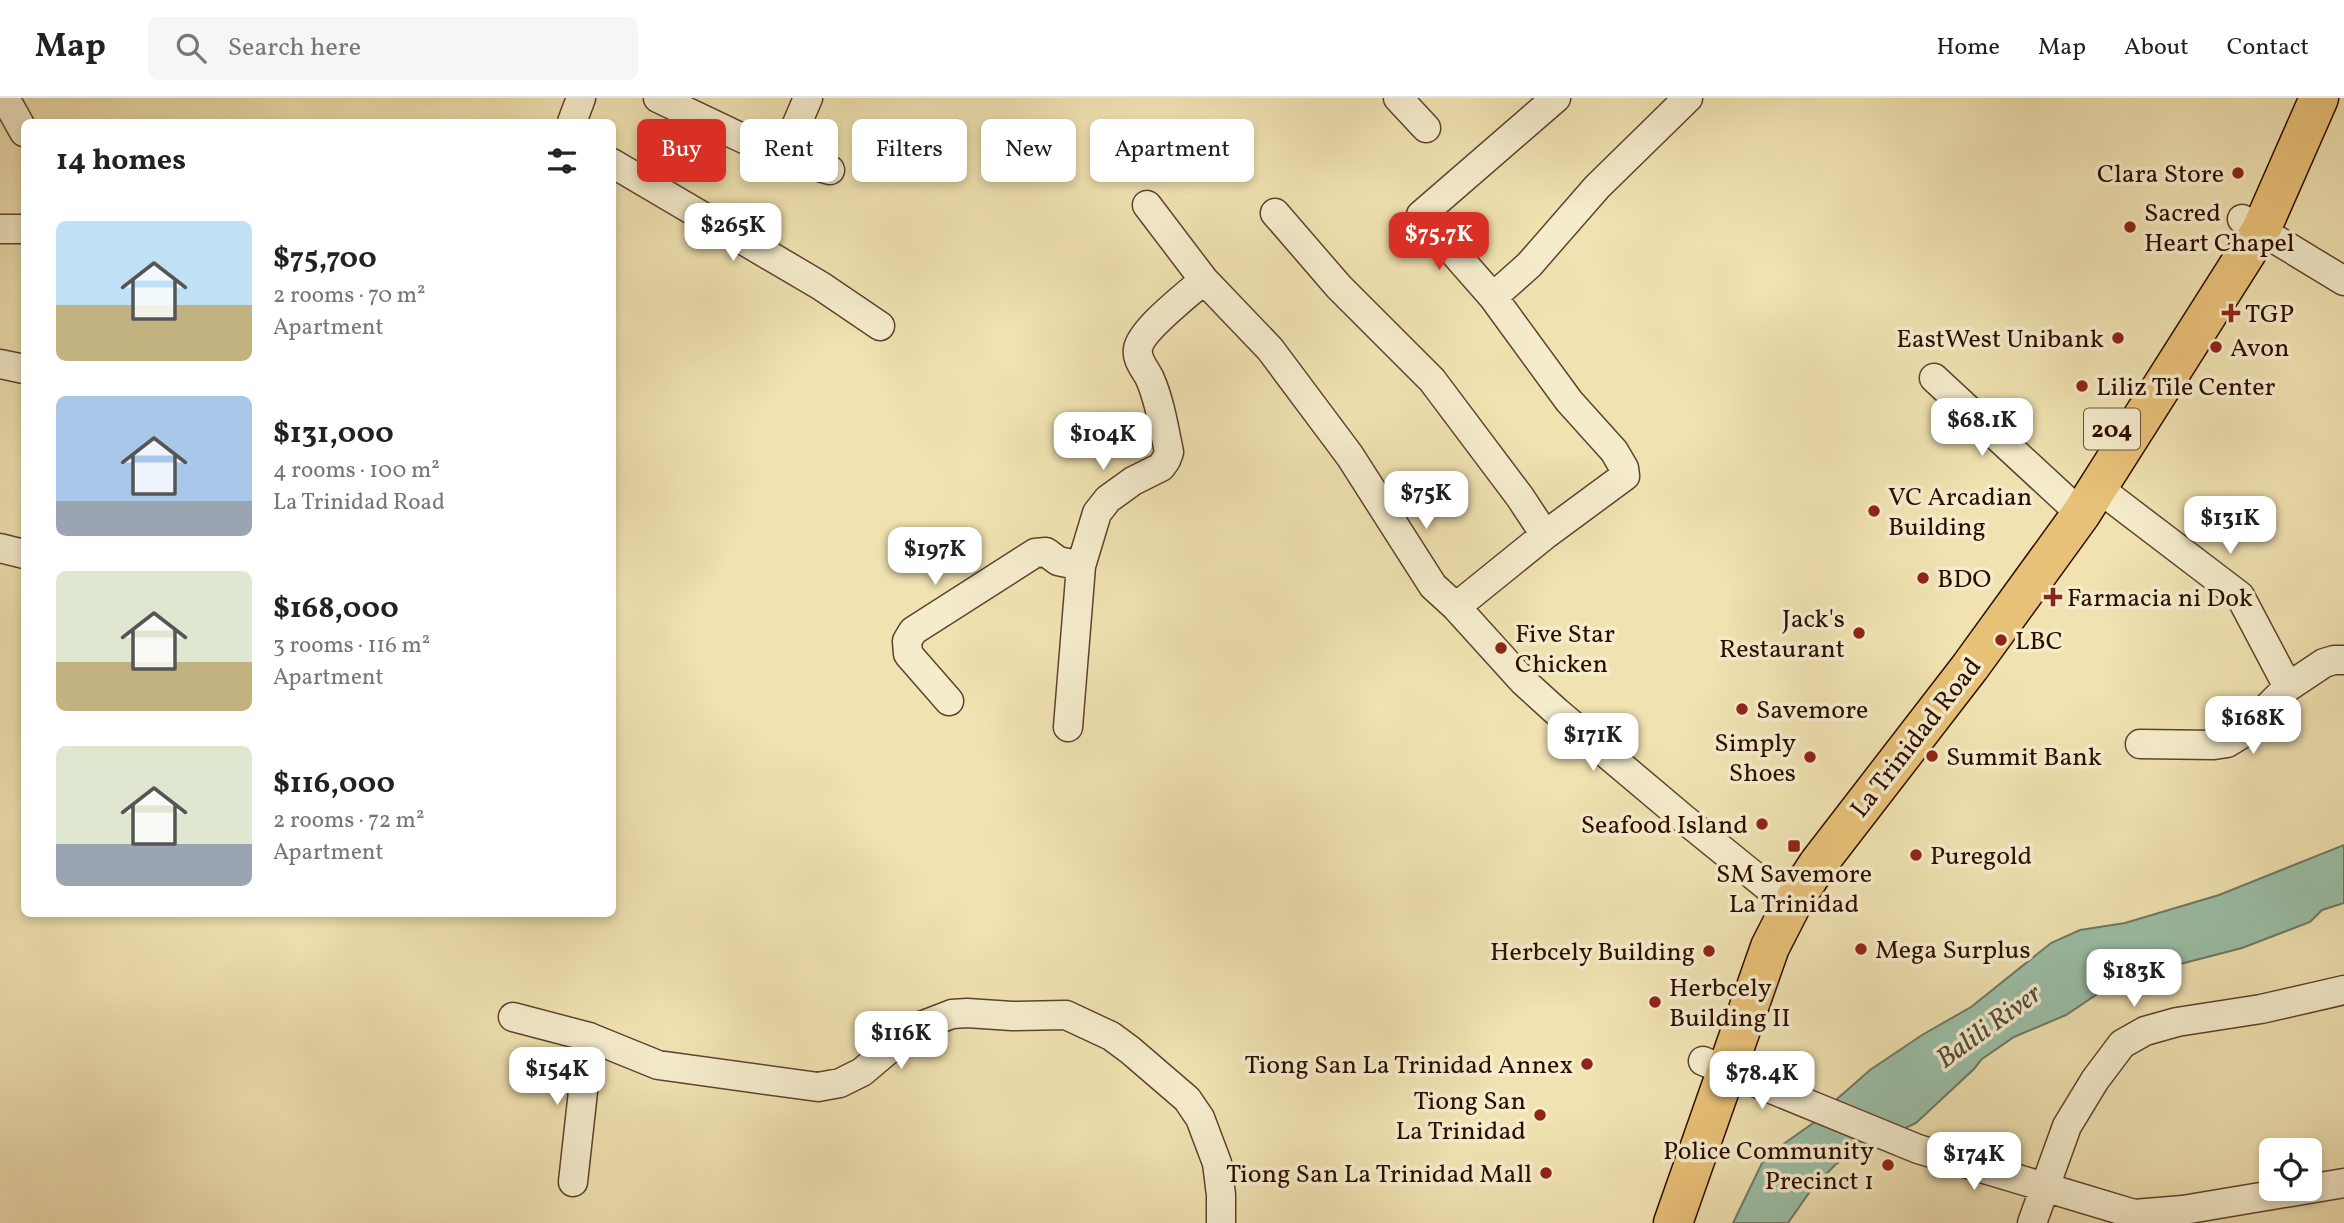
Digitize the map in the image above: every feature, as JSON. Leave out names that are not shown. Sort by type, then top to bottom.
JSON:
[{"type":"highway","name":"La Trinidad Road","points":[[2252,224],[2295,98]]},
{"type":"highway","name":"La Trinidad Road","points":[[1673,1223],[1750,937],[1832,845],[1970,667],[2038,555],[2081,501],[2252,224],[2319,98]]},
{"type":"highway","name":"La Trinidad Road","points":[[1649,1223],[1715,1065]]},
{"type":"street","points":[[573,119],[581,98]]},
{"type":"street","points":[[658,98],[740,137]]},
{"type":"street","points":[[799,119],[808,98]]},
{"type":"street","points":[[1398,98],[1426,128]]},
{"type":"street","points":[[1456,607],[1545,534],[1625,476],[1624,468],[1614,451],[1569,401],[1493,297],[1421,215],[1556,98]]},
{"type":"street","points":[[1493,297],[1529,265],[1597,187],[1688,98]]},
{"type":"street","points":[[616,165],[821,286],[880,326]]},
{"type":"street","points":[[1147,205],[1204,280],[1270,349],[1350,456],[1433,586],[1456,607],[1524,682],[1783,898]]},
{"type":"street","points":[[1275,213],[1339,286],[1432,380],[1545,534]]},
{"type":"street","points":[[2252,224],[2344,281]]},
{"type":"street","points":[[0,229],[21,229]]},
{"type":"street","points":[[1068,727],[1081,566],[1097,513],[1108,499],[1133,481],[1161,467],[1167,460],[1168,452],[1157,399],[1138,358],[1138,349],[1158,320],[1204,280]]},
{"type":"street","points":[[0,364],[21,368]]},
{"type":"street","points":[[1934,378],[2081,501],[2240,596],[2288,687]]},
{"type":"street","points":[[0,548],[21,553]]},
{"type":"street","points":[[949,701],[908,654],[906,641],[913,631],[1035,553],[1046,552],[1058,561],[1081,566]]},
{"type":"street","points":[[2140,744],[2227,743],[2241,735],[2288,687],[2323,663],[2344,660]]},
{"type":"street","points":[[2032,1223],[2067,1126],[2095,1080],[2122,1044],[2145,1031],[2177,1022],[2262,1009],[2344,990]]},
{"type":"street","points":[[513,1017],[589,1037],[658,1065],[818,1087],[839,1083],[862,1072],[913,1029],[952,1014],[1066,1015],[1111,1036],[1155,1069],[1187,1099],[1200,1118],[1217,1163],[1221,1223]]},
{"type":"street","points":[[573,1182],[589,1037]]},
{"type":"street","points":[[1715,1065],[1918,1149],[2134,1213],[2183,1210],[2344,1182]]},
{"type":"water","name":"Balili River","points":[[2344,845],[2344,903],[2322,910],[2310,922],[2242,948],[2153,971],[2099,993],[2066,1015],[2014,1037],[1982,1059],[1916,1123],[1849,1155],[1835,1165],[1811,1190],[1788,1223],[1733,1223],[1762,1163],[1778,1148],[1823,1116],[1837,1099],[1870,1070],[1922,1035],[1971,1007],[2051,943],[2080,930],[2125,923],[2219,895]]},
{"type":"place","name":"Clara Store","points":[[2238,173]]},
{"type":"place","name":"Sacred Heart Chapel","points":[[2130,227]]},
{"type":"place","name":"TGP","points":[[2231,313]]},
{"type":"place","name":"EastWest Unibank","points":[[2118,338]]},
{"type":"place","name":"Avon","points":[[2216,347]]},
{"type":"place","name":"Liliz Tile Center","points":[[2082,386]]},
{"type":"place","name":"VC Arcadian Building","points":[[1874,511]]},
{"type":"place","name":"BDO","points":[[1923,578]]},
{"type":"place","name":"Farmacia ni Dok","points":[[2053,597]]},
{"type":"place","name":"Jack's Restaurant","points":[[1859,633]]},
{"type":"place","name":"LBC","points":[[2001,640]]},
{"type":"place","name":"Five Star Chicken","points":[[1501,648]]},
{"type":"place","name":"Savemore","points":[[1742,709]]},
{"type":"place","name":"Summit Bank","points":[[1932,756]]},
{"type":"place","name":"Simply Shoes","points":[[1810,757]]},
{"type":"place","name":"Seafood Island","points":[[1762,824]]},
{"type":"place","name":"SM Savemore La Trinidad","points":[[1794,846]]},
{"type":"place","name":"Puregold","points":[[1916,855]]},
{"type":"place","name":"Mega Surplus","points":[[1861,949]]},
{"type":"place","name":"Herbcely Building","points":[[1709,951]]},
{"type":"place","name":"Herbcely Building II","points":[[1655,1002]]},
{"type":"place","name":"Tiong San La Trinidad Annex","points":[[1587,1064]]},
{"type":"place","name":"Tiong San La Trinidad","points":[[1540,1115]]},
{"type":"place","name":"Police Community Precinct 1","points":[[1888,1165]]},
{"type":"place","name":"Tiong San La Trinidad Mall","points":[[1546,1173]]}]
